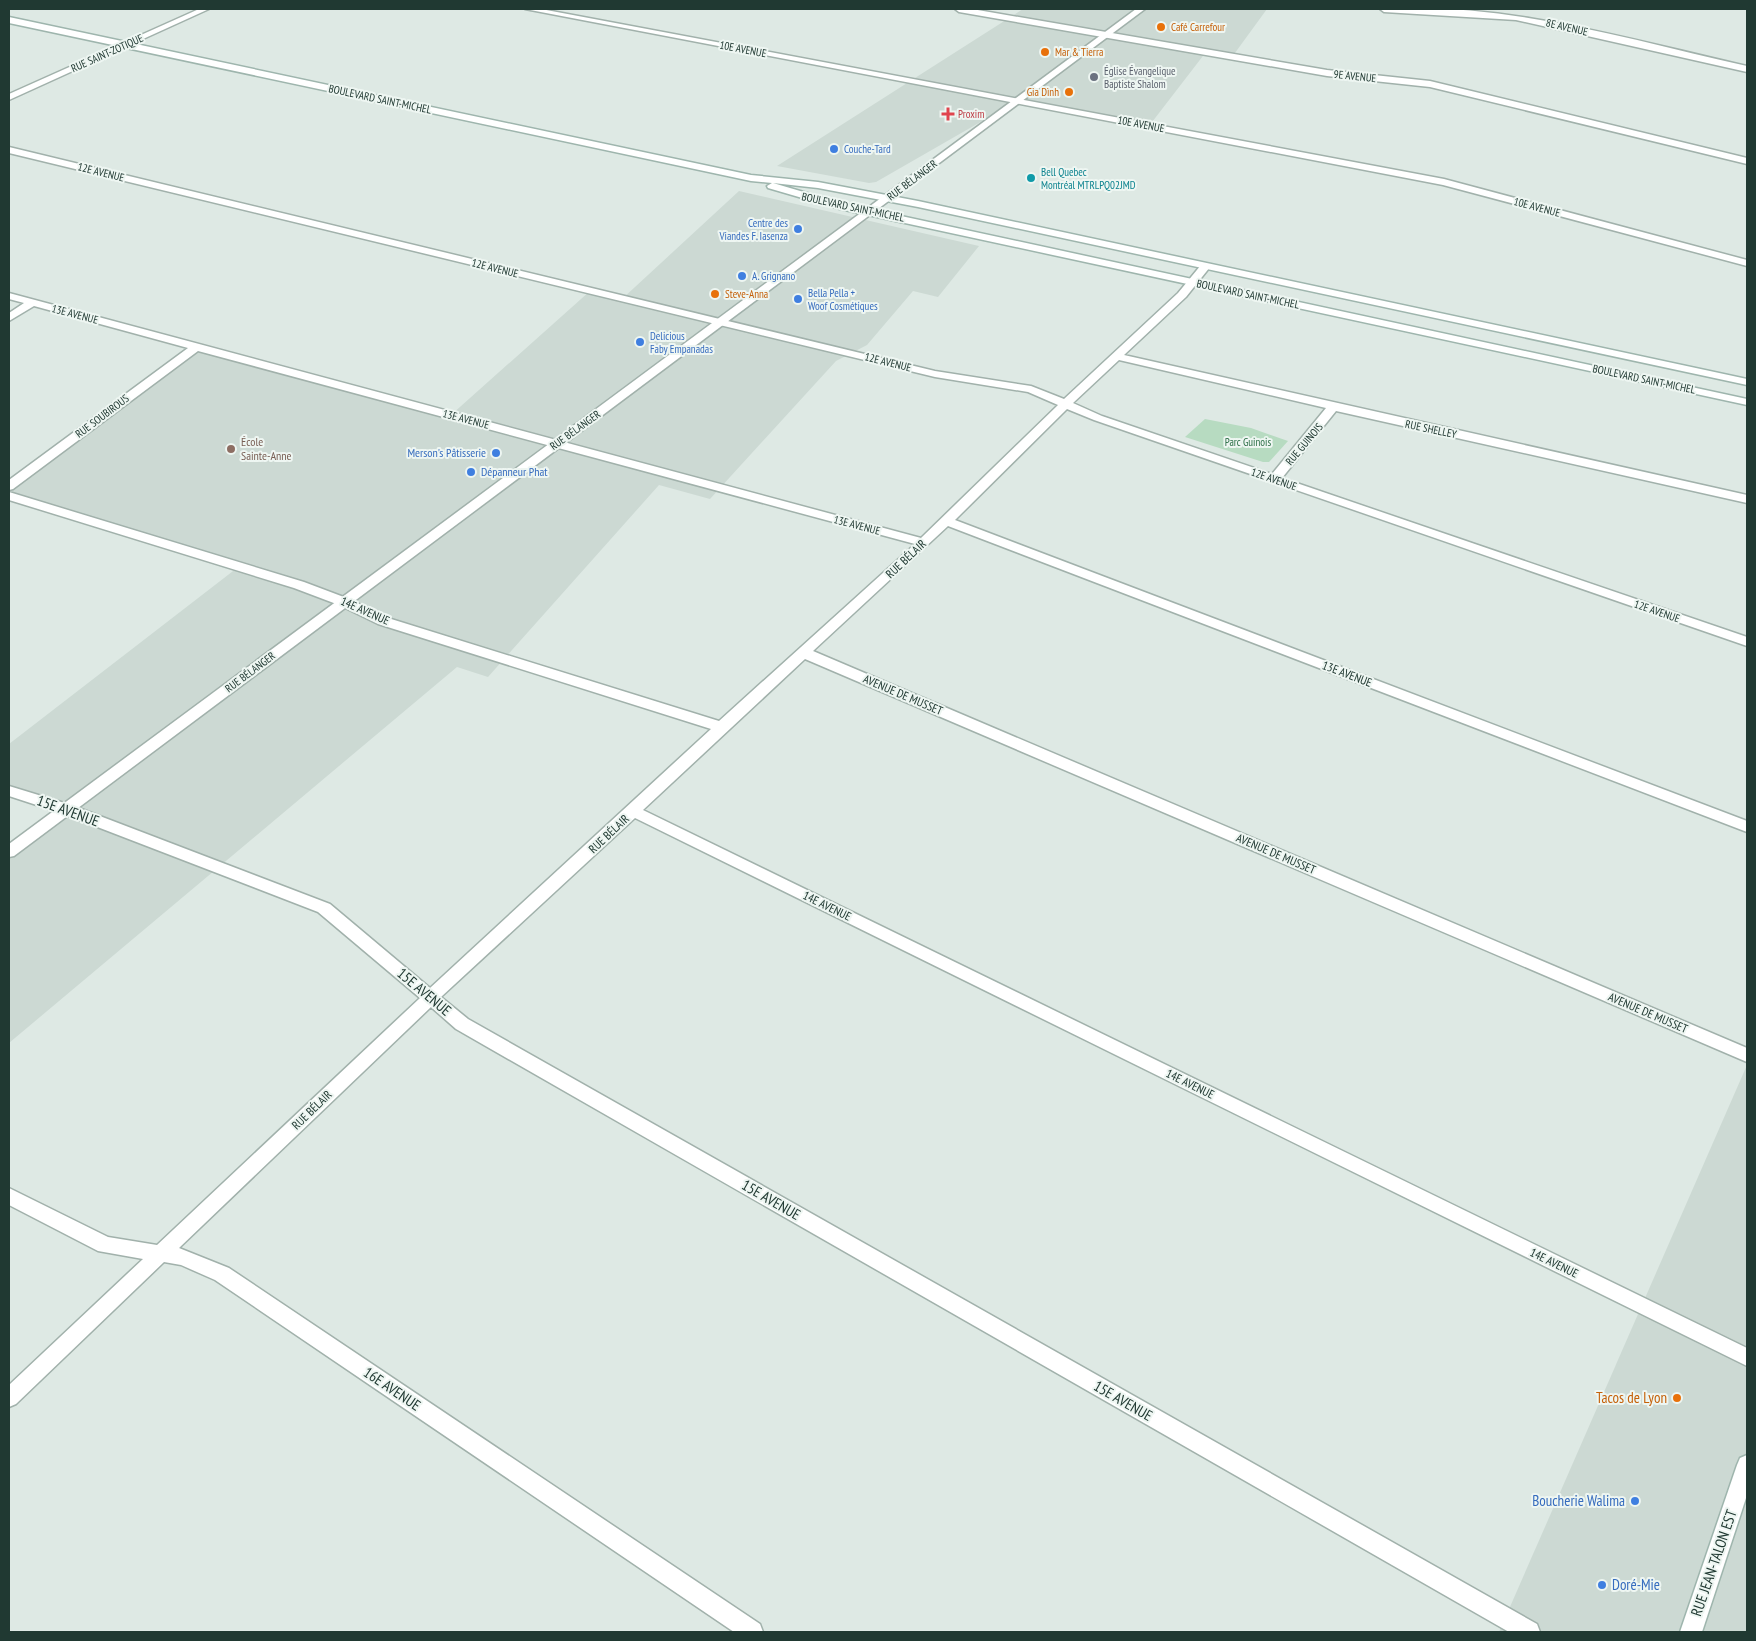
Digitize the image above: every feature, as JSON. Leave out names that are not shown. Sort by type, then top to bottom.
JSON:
[{"type":"street","name":"RUE SAINT-ZOTIQUE","points":[[9,97],[205,9]]},
{"type":"street","name":"10E AVENUE","points":[[529,9],[1444,182],[1747,263]]},
{"type":"street","name":"9E AVENUE","points":[[959,9],[1327,73],[1438,85],[1747,161]]},
{"type":"street","name":"RUE BÉLANGER","points":[[9,852],[1141,9]]},
{"type":"street","name":"8E AVENUE","points":[[1384,9],[1414,12],[1499,14],[1533,19],[1747,69]]},
{"type":"street","name":"BOULEVARD SAINT-MICHEL","points":[[9,20],[751,178],[818,185],[888,198],[1747,382]]},
{"type":"street","name":"12E AVENUE","points":[[9,150],[950,378],[1031,389],[1065,404],[1274,480],[1747,642]]},
{"type":"street","name":"BOULEVARD SAINT-MICHEL","points":[[751,178],[801,196],[1747,402]]},
{"type":"street","name":"RUE BÉLAIR","points":[[9,1398],[431,997],[633,811],[721,726],[924,543],[1065,404],[1193,282],[1206,267]]},
{"type":"street","name":"13E AVENUE","points":[[9,296],[924,543]]},
{"type":"street","points":[[9,318],[33,302]]},
{"type":"street","name":"RUE SOUBIROUS","points":[[9,486],[196,347]]},
{"type":"street","name":"RUE SHELLEY","points":[[1116,356],[1333,407],[1747,499]]},
{"type":"street","name":"RUE GUINOIS","points":[[1274,480],[1333,407]]},
{"type":"street","name":"14E AVENUE","points":[[9,496],[299,585],[344,602],[383,620],[721,726]]},
{"type":"street","name":"13E AVENUE","points":[[946,521],[1747,827]]},
{"type":"street","name":"AVENUE DE MUSSET","points":[[804,652],[1747,1055]]},
{"type":"street","name":"15E AVENUE","points":[[9,791],[66,809],[324,908],[471,1029],[1529,1632]]},
{"type":"street","name":"14E AVENUE","points":[[633,811],[1747,1358]]},
{"type":"street","name":"16E AVENUE","points":[[9,1196],[105,1245],[162,1254],[201,1263],[222,1274],[752,1632]]},
{"type":"street","name":"RUE JEAN-TALON EST","points":[[1691,1632],[1747,1465]]},
{"type":"shaded area","points":[[1023,9],[1267,9],[1232,57],[1206,52],[1149,126],[1017,101],[876,182],[869,183],[777,166]]},
{"type":"shaded area","points":[[739,191],[979,246],[938,297],[913,291],[867,345],[836,361],[710,499],[659,485],[488,677],[457,667],[9,1043],[9,852],[65,809],[9,791],[9,744],[237,568],[9,496],[9,486],[196,347],[451,415],[590,291],[622,299]]},
{"type":"shaded area","points":[[1747,1065],[1747,1632],[1499,1632]]},
{"type":"green space","name":"Parc Guinois","points":[[1205,419],[1251,428],[1288,441],[1269,462],[1263,462],[1185,437]]},
{"type":"place","name":"Café Carrefour","points":[[1161,27]]},
{"type":"place","name":"Mar & Tierra","points":[[1045,52]]},
{"type":"place","name":"Église Évangelique Baptiste Shalom","points":[[1094,77]]},
{"type":"place","name":"Gia Dình","points":[[1069,92]]},
{"type":"place","name":"Proxim","points":[[948,114]]},
{"type":"place","name":"Couche-Tard","points":[[834,149]]},
{"type":"place","name":"Bell Quebec Montréal MTRLPQ02JMD","points":[[1031,178]]},
{"type":"place","name":"Centre des Viandes F. Iasenza","points":[[798,229]]},
{"type":"place","name":"A. Grignano","points":[[742,276]]},
{"type":"place","name":"Steve-Anna","points":[[715,294]]},
{"type":"place","name":"Bella Pella + Woof Cosmétiques","points":[[798,299]]},
{"type":"place","name":"Delicious Faby Empanadas","points":[[640,342]]},
{"type":"place","name":"École Sainte-Anne","points":[[231,449]]},
{"type":"place","name":"Merson's Pâtisserie","points":[[496,453]]},
{"type":"place","name":"Dépanneur Phat","points":[[471,472]]},
{"type":"place","name":"Tacos de Lyon","points":[[1677,1398]]},
{"type":"place","name":"Boucherie Walima","points":[[1635,1501]]},
{"type":"place","name":"Doré-Mie","points":[[1602,1585]]}]
